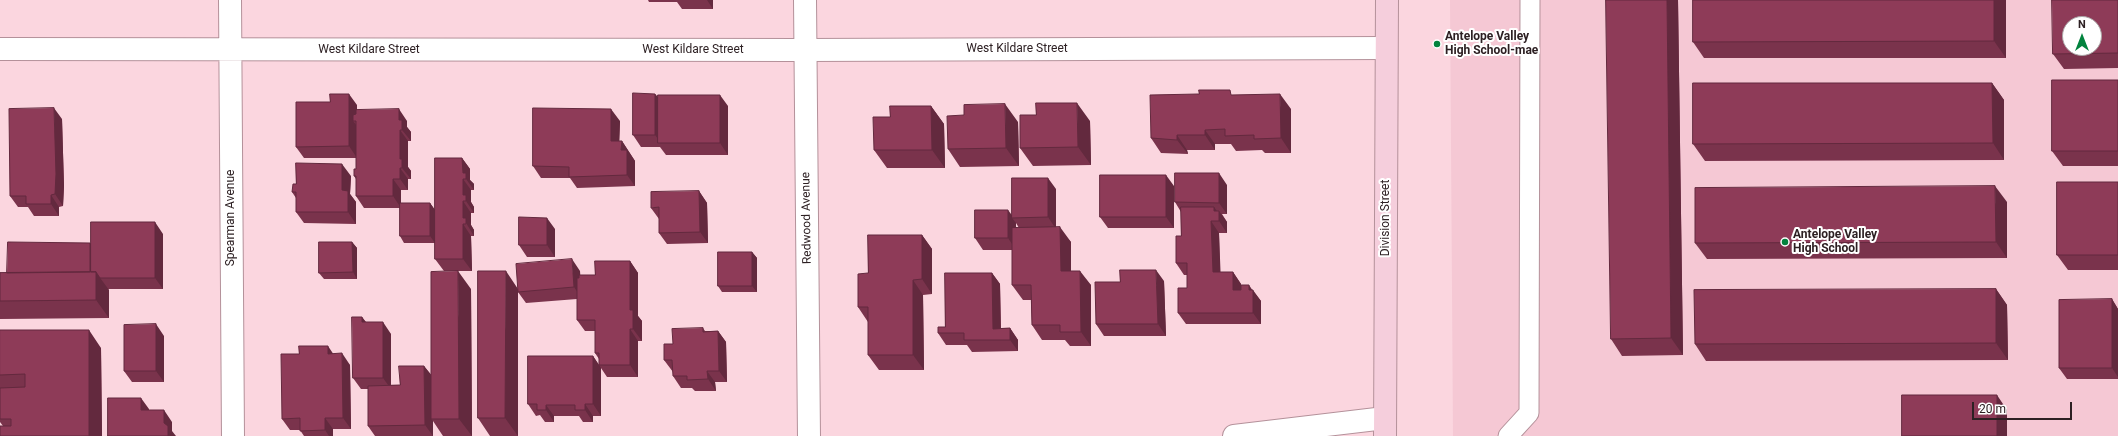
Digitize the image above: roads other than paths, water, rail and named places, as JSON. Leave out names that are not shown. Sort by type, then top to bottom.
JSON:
[{"type":"main road","name":"Division Street","points":[[1385,427],[1387,0]]},
{"type":"street","name":"Spearman Avenue","points":[[230,0],[233,436]]},
{"type":"street","name":"Redwood Avenue","points":[[805,0],[809,436]]},
{"type":"street","name":"West Kildare Street","points":[[0,49],[805,50],[1386,48]]},
{"type":"street","points":[[1234,436],[1385,427]]},
{"type":"lane","points":[[1508,436],[1529,413],[1530,0]]},
{"type":"place","name":"Antelope Valley High School-mae","points":[[1437,44]]},
{"type":"place","name":"Antelope Valley High School","points":[[1785,242]]}]
